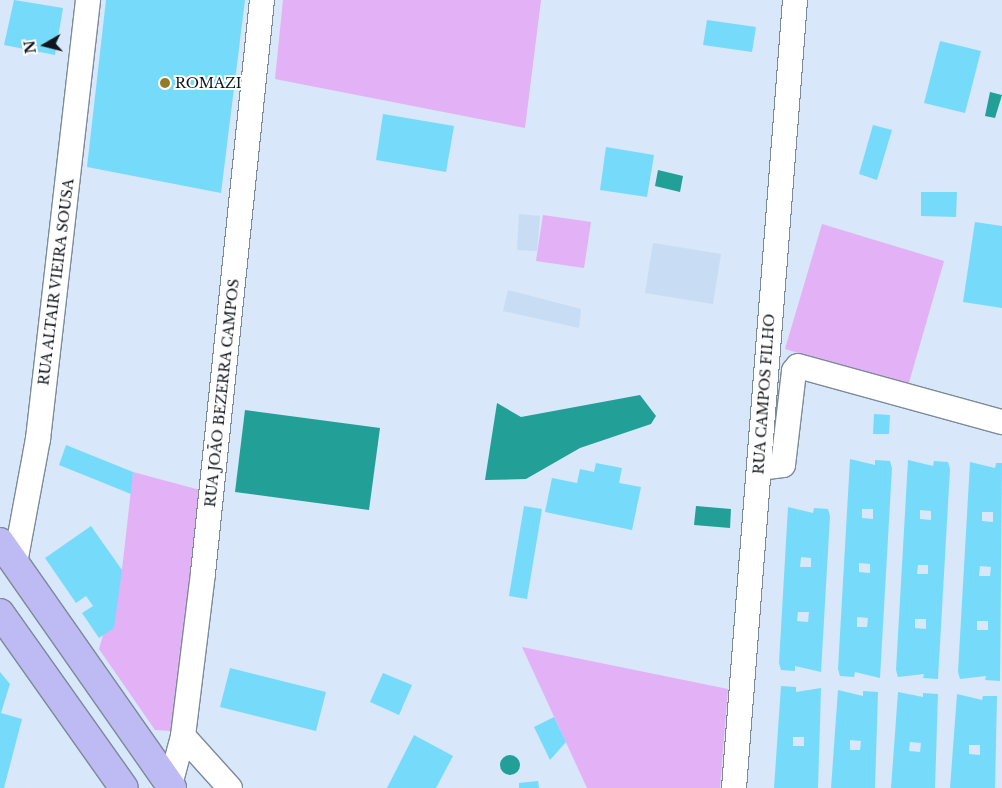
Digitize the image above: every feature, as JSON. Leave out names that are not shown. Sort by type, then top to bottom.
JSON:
[{"type":"main road","points":[[8,553],[171,786]]},
{"type":"main road","points":[[0,612],[124,788]]},
{"type":"street","name":"RUA ALTAIR VIEIRA SOUSA","points":[[8,553],[38,439],[88,0]]},
{"type":"street","name":"RUA JOÃO BEZERRA CAMPOS","points":[[171,786],[183,736],[262,0]]},
{"type":"street","name":"RUA CAMPOS FILHO","points":[[734,788],[795,0]]},
{"type":"street","points":[[759,468],[783,465],[794,371],[798,366],[1002,422]]},
{"type":"street","points":[[183,736],[230,788]]},
{"type":"shaded area","points":[[283,0],[541,0],[525,128],[275,79]]},
{"type":"shaded area","points":[[990,92],[1002,95],[995,118],[985,116]]},
{"type":"shaded area","points":[[658,170],[683,176],[680,192],[655,186]]},
{"type":"shaded area","points":[[519,214],[540,216],[537,251],[517,250]]},
{"type":"shaded area","points":[[543,215],[591,222],[584,268],[536,261]]},
{"type":"shaded area","points":[[822,224],[944,261],[908,386],[785,349]]},
{"type":"shaded area","points":[[653,243],[721,254],[713,304],[645,293]]},
{"type":"shaded area","points":[[508,290],[581,309],[579,328],[503,311]]},
{"type":"shaded area","points":[[640,395],[656,416],[651,424],[580,448],[526,479],[485,480],[497,403],[521,417]]},
{"type":"shaded area","points":[[245,410],[380,428],[369,510],[235,492]]},
{"type":"shaded area","points":[[133,472],[200,490],[171,731],[155,730],[99,649],[122,570]]},
{"type":"shaded area","points":[[696,506],[731,509],[730,528],[694,525]]},
{"type":"shaded area","points":[[522,647],[728,689],[720,788],[587,788]]},
{"type":"shaded area","points":[[506,755],[514,755],[520,761],[520,769],[514,775],[506,775],[500,769],[500,761]]},
{"type":"building","points":[[14,0],[63,8],[55,55],[4,45]]},
{"type":"building","name":"ROMAZI","points":[[106,0],[245,0],[221,193],[87,167]]},
{"type":"building","points":[[707,20],[756,27],[752,52],[703,45]]},
{"type":"building","points":[[940,41],[981,51],[965,113],[924,103]]},
{"type":"building","points":[[383,114],[454,126],[446,172],[376,160]]},
{"type":"building","points":[[873,125],[892,130],[877,180],[859,174]]},
{"type":"building","points":[[606,147],[654,155],[647,197],[600,190]]},
{"type":"building","points":[[921,192],[957,192],[956,217],[921,216]]},
{"type":"building","points":[[975,222],[1002,226],[1002,308],[963,302]]},
{"type":"building","points":[[874,414],[890,415],[889,434],[873,434]]},
{"type":"building","points":[[66,445],[133,472],[131,494],[59,465]]},
{"type":"building","points":[[850,459],[875,465],[875,460],[890,461],[892,468],[880,678],[855,672],[854,677],[840,676],[838,669]],"holes":[[[862,509],[873,509],[873,519],[862,518]],[[859,563],[870,564],[870,573],[859,572]],[[857,617],[868,618],[867,627],[857,627]]]},
{"type":"building","points":[[908,460],[933,466],[934,461],[948,462],[950,469],[938,679],[923,678],[924,674],[898,677],[896,670]],"holes":[[[920,510],[931,511],[931,520],[920,519]],[[918,565],[928,565],[928,574],[917,574]],[[915,619],[926,619],[926,629],[915,628]]]},
{"type":"building","points":[[970,462],[995,468],[996,463],[1002,463],[1000,681],[985,680],[986,676],[960,679],[958,672]],"holes":[[[982,512],[993,512],[993,522],[982,521]],[[980,566],[991,567],[990,576],[979,576]],[[977,621],[988,621],[988,630],[977,630]]]},
{"type":"building","points":[[596,463],[622,468],[619,483],[641,487],[632,530],[545,512],[552,478],[577,483],[580,469],[594,472]]},
{"type":"building","points":[[524,506],[542,509],[527,599],[509,596]]},
{"type":"building","points":[[788,507],[813,513],[814,508],[828,509],[830,516],[821,672],[795,666],[795,671],[781,670],[779,663]],"holes":[[[801,557],[811,558],[811,567],[800,567]],[[798,612],[809,612],[808,622],[797,621]]]},
{"type":"building","points":[[91,526],[122,570],[114,628],[99,638],[82,613],[93,606],[86,596],[76,603],[45,558]]},
{"type":"building","points":[[230,668],[326,692],[316,731],[220,707]]},
{"type":"building","points":[[0,672],[10,684],[1,713],[22,719],[4,788],[0,788]]},
{"type":"building","points":[[383,673],[412,685],[399,715],[370,702]]},
{"type":"building","points":[[781,686],[796,687],[796,692],[821,688],[818,788],[774,788]],"holes":[[[793,737],[804,737],[804,746],[793,746]]]},
{"type":"building","points":[[838,690],[863,696],[863,691],[878,692],[875,788],[831,788]],"holes":[[[850,740],[861,741],[860,750],[850,750]]]},
{"type":"building","points":[[898,692],[923,697],[923,693],[938,694],[935,788],[891,788]],"holes":[[[910,742],[921,743],[920,752],[909,751]]]},
{"type":"building","points":[[957,694],[982,700],[983,696],[997,696],[995,788],[950,788]],"holes":[[[969,745],[980,745],[980,755],[969,754]]]},
{"type":"building","points":[[554,717],[566,742],[550,760],[534,727]]},
{"type":"building","points":[[414,735],[453,756],[436,788],[387,788]]},
{"type":"building","points":[[538,781],[539,788],[519,788],[519,783]]},
{"type":"place","name":"ROMAZI","points":[[165,83]]}]
